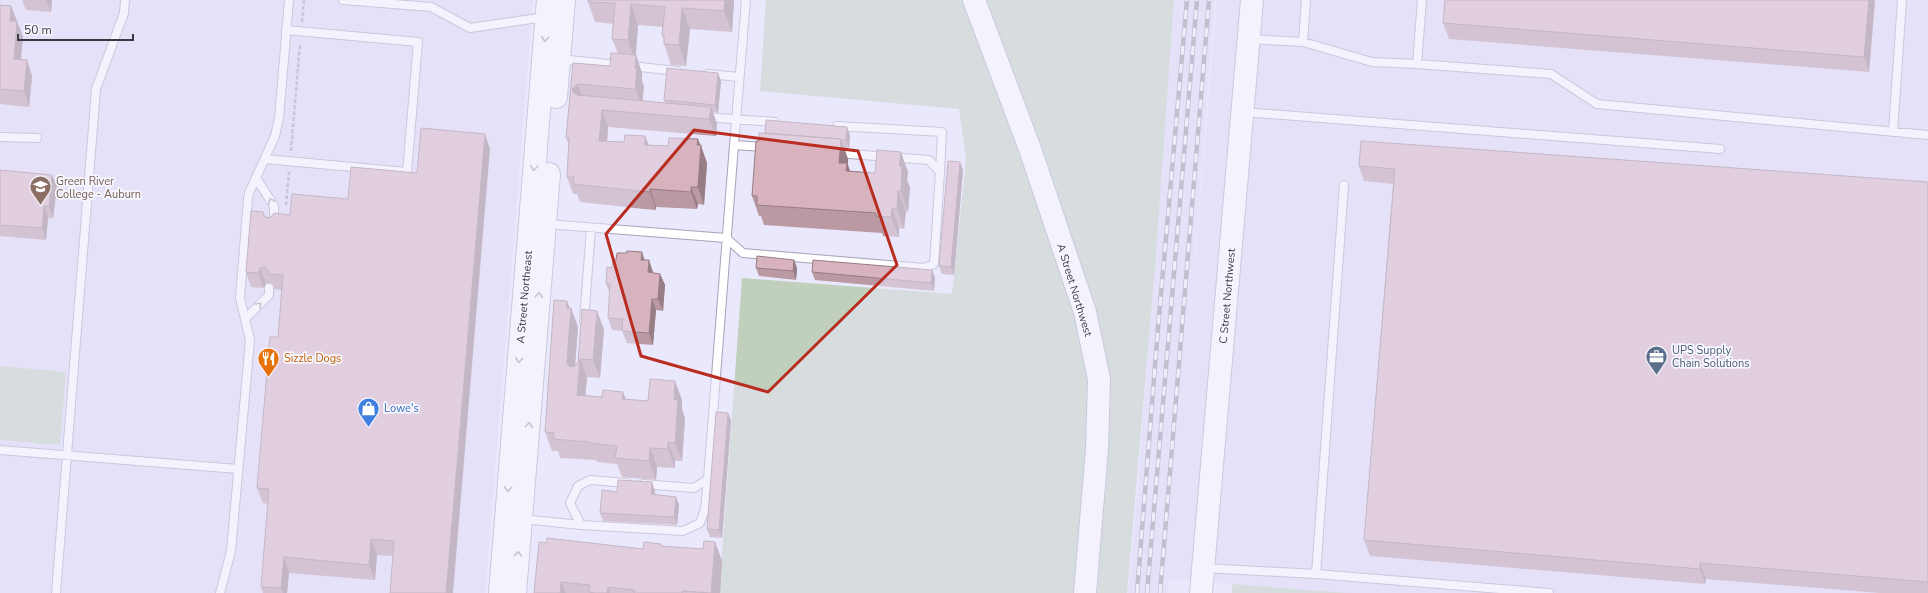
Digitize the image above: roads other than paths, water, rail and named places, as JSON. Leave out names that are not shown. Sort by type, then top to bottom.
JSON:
[{"type":"street","name":"A Street Northwest","points":[[974,0],[1030,149],[1085,312],[1099,379],[1097,449],[1085,593]]},
{"type":"street","name":"C Street Northwest","points":[[1201,593],[1252,0]]},
{"type":"street","name":"A Street Northeast","points":[[500,593],[538,224],[559,59],[555,9]]},
{"type":"street","name":"A Street Northeast","points":[[515,593],[521,519],[538,224],[555,9]]},
{"type":"lane","points":[[56,593],[96,89],[124,13],[125,0]]},
{"type":"lane","points":[[220,593],[231,552],[250,340],[240,298],[244,235],[249,193],[275,136],[280,118],[289,0]]},
{"type":"lane","points":[[342,0],[431,7],[470,28],[555,9]]},
{"type":"lane","points":[[521,519],[581,525],[683,531],[700,523],[704,508],[708,479],[746,0]]},
{"type":"lane","points":[[1303,42],[1306,0]]},
{"type":"lane","points":[[1417,64],[1422,0]]},
{"type":"lane","points":[[1893,132],[1902,0]]},
{"type":"lane","points":[[265,159],[407,172],[418,42],[286,30]]},
{"type":"lane","points":[[1248,39],[1303,42],[1372,62],[1551,74],[1597,104],[1928,135]]},
{"type":"lane","points":[[559,59],[685,72]]},
{"type":"lane","points":[[700,73],[739,77]]},
{"type":"lane","points":[[1242,112],[1720,149]]},
{"type":"lane","points":[[698,116],[783,123]]},
{"type":"lane","points":[[538,224],[726,238],[743,253],[924,268],[934,264],[942,132],[831,126]]},
{"type":"lane","points":[[0,137],[37,138]]},
{"type":"lane","points":[[734,145],[773,148]]},
{"type":"lane","points":[[828,152],[929,160],[940,172]]},
{"type":"lane","points":[[256,178],[274,206],[274,228]]},
{"type":"lane","points":[[1316,574],[1344,185]]},
{"type":"lane","points":[[583,327],[591,228]]},
{"type":"lane","points":[[245,319],[269,294],[269,288]]},
{"type":"lane","points":[[0,450],[238,468]]},
{"type":"lane","points":[[581,525],[570,503],[578,486],[590,480],[694,488],[708,479]]},
{"type":"lane","points":[[1204,568],[1316,574],[1549,593]]},
{"type":"railway","points":[[1137,593],[1158,328],[1187,0]]},
{"type":"railway","points":[[1147,593],[1197,0]]},
{"type":"railway","points":[[1160,593],[1209,0]]},
{"type":"place","name":"Green River College - Auburn","points":[[40,206]]},
{"type":"place","name":"UPS Supply Chain Solutions","points":[[1656,376]]},
{"type":"place","name":"Sizzle Dogs","points":[[269,378]]},
{"type":"place","name":"Lowe's","points":[[368,428]]}]
